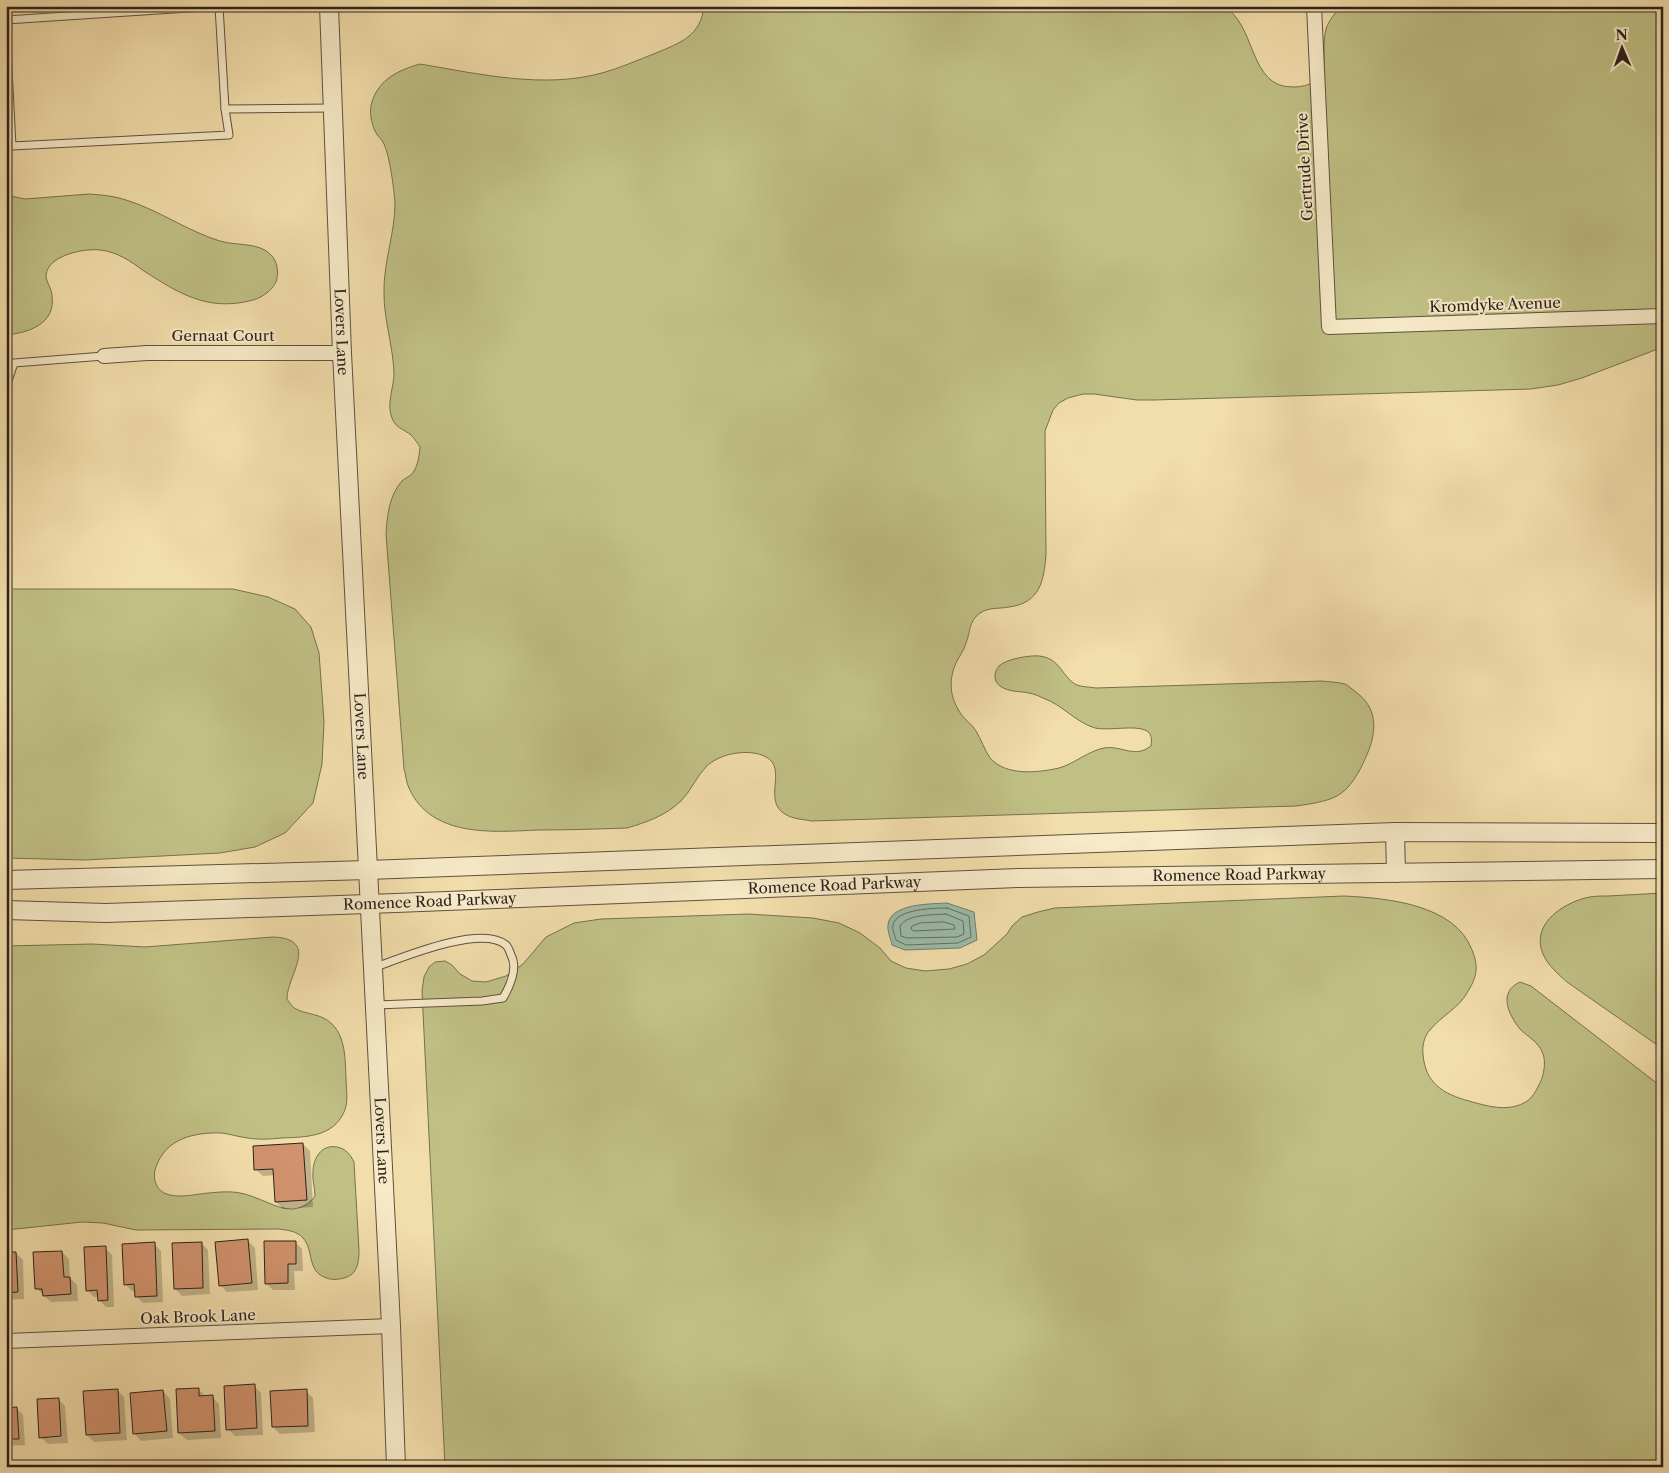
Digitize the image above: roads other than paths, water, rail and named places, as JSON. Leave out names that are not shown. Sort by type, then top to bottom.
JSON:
[{"type":"street","name":"Lovers Lane","points":[[328,6],[342,353],[391,1326],[396,1467]]},
{"type":"street","name":"Gertrude Drive","points":[[1314,6],[1329,327]]},
{"type":"street","name":"Kromdyke Avenue","points":[[1329,327],[1663,316]]},
{"type":"street","name":"Gernaat Court","points":[[104,356],[147,353],[342,353]]},
{"type":"street","name":"Romence Road Parkway","points":[[6,880],[368,870],[1395,832],[1663,832]]},
{"type":"street","points":[[1395,832],[1396,872]]},
{"type":"street","name":"Romence Road Parkway","points":[[6,910],[106,914],[1018,878],[1663,869]]},
{"type":"street","name":"Oak Brook Lane","points":[[6,1341],[391,1326]]},
{"type":"lane","points":[[6,20],[219,6],[228,134],[12,146],[6,30]]},
{"type":"lane","points":[[225,109],[332,108]]},
{"type":"lane","points":[[6,387],[14,363],[104,356]]},
{"type":"lane","points":[[373,968],[460,939],[490,938],[506,945],[514,960],[511,985],[503,998],[482,1001],[374,1005]]},
{"type":"water","points":[[947,903],[974,912],[977,940],[960,948],[905,950],[892,945],[888,925],[890,918],[896,912],[913,906]]}]
